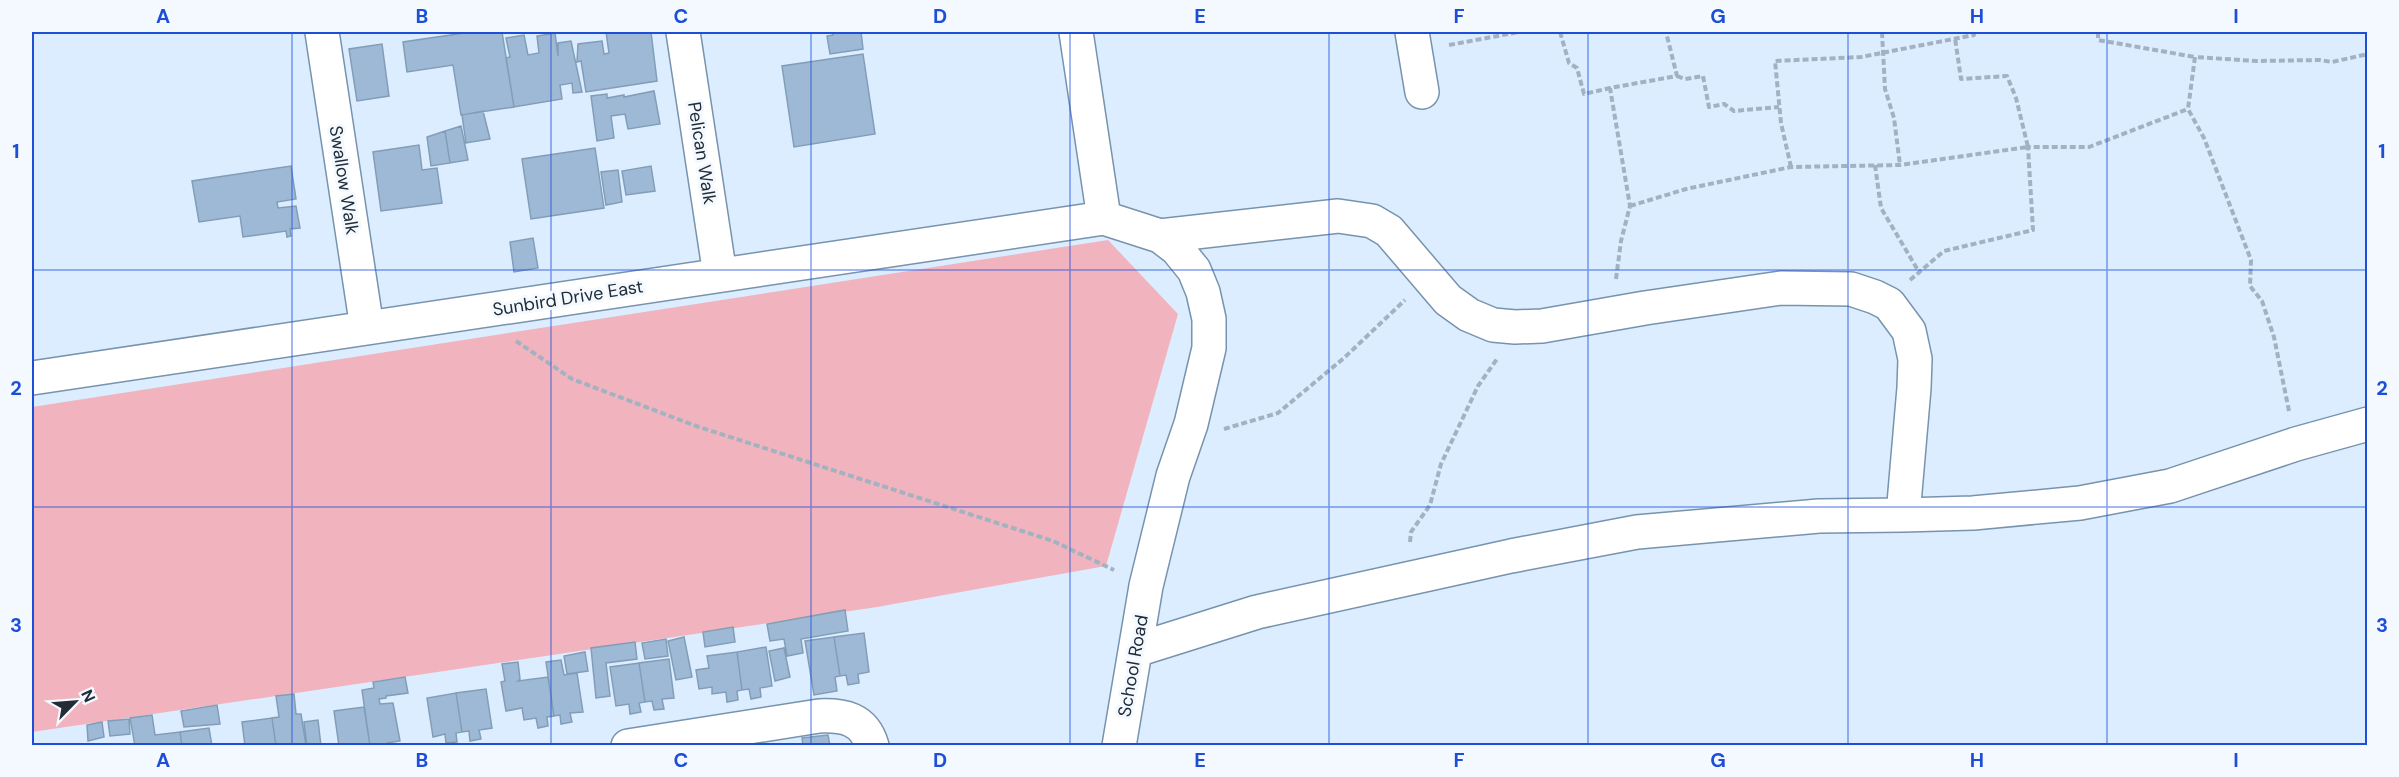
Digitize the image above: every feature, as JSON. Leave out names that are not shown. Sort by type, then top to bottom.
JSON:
[{"type":"street","name":"Swallow Walk","points":[[322,32],[367,328]]},
{"type":"street","name":"Pelican Walk","points":[[683,32],[720,275]]},
{"type":"street","points":[[1076,32],[1104,218],[1160,236],[1338,216],[1372,221],[1389,231],[1448,300],[1469,315],[1493,325],[1542,327],[1610,314],[1781,288],[1851,289],[1889,304],[1909,331],[1915,359],[1903,515]]},
{"type":"street","points":[[1412,32],[1422,92]]},
{"type":"street","name":"Sunbird Drive East","points":[[32,378],[1104,218]]},
{"type":"street","name":"School Road","points":[[1119,746],[1146,586],[1173,476],[1191,424],[1209,348],[1209,320],[1203,292],[1194,270],[1177,249],[1160,236]]},
{"type":"street","points":[[1136,650],[1257,612],[1511,556],[1637,532],[1819,516],[1974,513],[2091,501],[2170,486],[2296,444],[2367,424]]},
{"type":"street","points":[[628,746],[819,716],[840,715],[863,729],[872,746]]},
{"type":"path","points":[[1443,46],[1518,32]]},
{"type":"path","points":[[1560,32],[1569,63],[1577,69],[1584,94],[1677,76],[1685,79],[1703,76],[1709,107],[1724,105],[1734,111],[1779,107]]},
{"type":"path","points":[[1666,32],[1677,76]]},
{"type":"path","points":[[1882,32],[1885,89],[1894,118],[1900,165]]},
{"type":"path","points":[[1791,166],[1779,107],[1775,61],[1862,57],[1974,35],[1974,32]]},
{"type":"path","points":[[2098,32],[2098,40],[2195,57],[2332,62],[2367,54]]},
{"type":"path","points":[[1889,304],[1898,289],[1944,251],[2033,230],[2028,147],[2016,98],[2007,75],[1961,79],[1955,38]]},
{"type":"path","points":[[2195,57],[2188,109],[2204,138],[2251,260],[2250,286],[2262,300],[2274,337],[2296,444]]},
{"type":"path","points":[[1610,88],[1630,206],[1621,242],[1610,314]]},
{"type":"path","points":[[1630,206],[1686,189],[1791,166],[1900,165],[2028,147],[2089,147],[2188,109]]},
{"type":"path","points":[[1875,165],[1881,208],[1919,272]]},
{"type":"path","points":[[1191,424],[1226,429],[1278,413],[1344,358],[1393,313],[1427,275]]},
{"type":"path","points":[[472,313],[572,379],[696,426],[1053,541],[1146,586]]},
{"type":"path","points":[[1411,578],[1409,545],[1411,532],[1430,505],[1441,464],[1478,386],[1505,348],[1515,327]]},
{"type":"shaded area","points":[[1108,240],[1178,314],[1106,566],[877,607],[32,732],[32,407]]},
{"type":"building","points":[[471,32],[502,32],[514,107],[461,115],[453,65],[407,72],[403,42]]},
{"type":"building","points":[[606,32],[651,32],[657,81],[586,92],[581,61],[577,62],[578,44],[602,41],[604,54],[609,53]]},
{"type":"building","points":[[832,32],[861,32],[863,49],[830,54],[827,36],[833,35]]},
{"type":"building","points":[[555,33],[558,56],[558,43],[571,41],[582,92],[573,93],[572,83],[560,85],[562,99],[514,107],[506,58],[510,57],[506,38],[524,35],[528,55],[539,53],[537,36]]},
{"type":"building","points":[[382,44],[389,96],[357,101],[349,49]]},
{"type":"building","points":[[863,54],[875,134],[794,147],[782,66]]},
{"type":"building","points":[[654,91],[660,124],[628,129],[625,114],[611,116],[614,138],[597,141],[591,96],[607,94],[607,98],[624,95],[624,97]]},
{"type":"building","points":[[483,111],[490,139],[466,143],[462,115]]},
{"type":"building","points":[[461,126],[468,160],[450,163],[445,131]]},
{"type":"building","points":[[445,131],[450,163],[431,166],[427,137]]},
{"type":"building","points":[[419,145],[422,170],[437,168],[442,203],[381,211],[373,152]]},
{"type":"building","points":[[595,148],[604,208],[531,219],[522,159]]},
{"type":"building","points":[[291,166],[296,199],[277,202],[278,208],[296,206],[300,228],[290,229],[291,236],[287,237],[286,231],[243,237],[240,216],[199,222],[192,181]]},
{"type":"building","points":[[651,166],[655,191],[626,195],[622,171]]},
{"type":"building","points":[[618,170],[622,202],[606,205],[601,172]]},
{"type":"building","points":[[533,238],[538,268],[514,272],[510,242]]},
{"type":"building","points":[[845,610],[848,631],[801,639],[803,653],[787,656],[784,639],[770,641],[767,624]]},
{"type":"building","points":[[733,627],[735,642],[705,647],[703,632]]},
{"type":"building","points":[[864,633],[869,672],[858,674],[859,683],[848,685],[846,675],[840,676],[834,637]]},
{"type":"building","points":[[684,637],[692,677],[676,680],[668,641]]},
{"type":"building","points":[[834,637],[840,676],[835,677],[837,691],[814,695],[805,641]]},
{"type":"building","points":[[666,639],[668,656],[645,659],[642,643]]},
{"type":"building","points":[[635,642],[637,659],[606,663],[610,696],[596,698],[591,648]]},
{"type":"building","points":[[766,647],[772,686],[760,688],[761,697],[751,699],[749,689],[742,690],[737,652]]},
{"type":"building","points":[[784,648],[790,677],[775,681],[769,651]]},
{"type":"building","points":[[585,652],[588,671],[567,674],[564,656]]},
{"type":"building","points":[[737,652],[742,690],[737,691],[738,700],[727,702],[726,692],[712,694],[712,687],[699,689],[696,670],[709,668],[707,656]]},
{"type":"building","points":[[669,659],[674,698],[662,699],[664,709],[654,710],[652,701],[645,702],[639,663]]},
{"type":"building","points":[[561,660],[564,675],[577,673],[583,712],[570,713],[572,722],[561,724],[560,715],[554,716],[546,662]]},
{"type":"building","points":[[518,662],[520,679],[518,681],[548,677],[554,716],[547,717],[548,726],[538,728],[536,718],[524,720],[522,708],[506,711],[501,682],[505,681],[502,664]]},
{"type":"building","points":[[639,663],[645,702],[639,703],[641,712],[630,714],[629,704],[616,706],[610,667]]},
{"type":"building","points":[[405,677],[408,693],[379,699],[380,704],[393,703],[400,741],[387,743],[387,746],[370,746],[362,690],[374,688],[373,682]]},
{"type":"building","points":[[486,689],[492,728],[479,730],[481,739],[470,741],[469,731],[462,732],[456,693]]},
{"type":"building","points":[[456,693],[462,732],[456,733],[457,742],[446,743],[445,734],[433,737],[427,698]]},
{"type":"building","points":[[294,694],[296,714],[301,714],[306,746],[276,746],[272,718],[279,717],[276,696]]},
{"type":"building","points":[[217,705],[220,724],[184,727],[181,711]]},
{"type":"building","points":[[364,707],[370,746],[339,746],[334,711]]},
{"type":"building","points":[[152,715],[155,735],[180,732],[182,746],[135,746],[130,718]]},
{"type":"building","points":[[272,718],[276,746],[245,746],[242,722]]},
{"type":"building","points":[[129,719],[130,734],[110,736],[108,721]]},
{"type":"building","points":[[318,720],[321,746],[307,746],[304,722]]},
{"type":"building","points":[[102,722],[104,737],[88,741],[87,725]]},
{"type":"building","points":[[209,728],[212,746],[182,746],[180,732]]},
{"type":"building","points":[[828,735],[830,746],[803,746],[802,738]]}]
